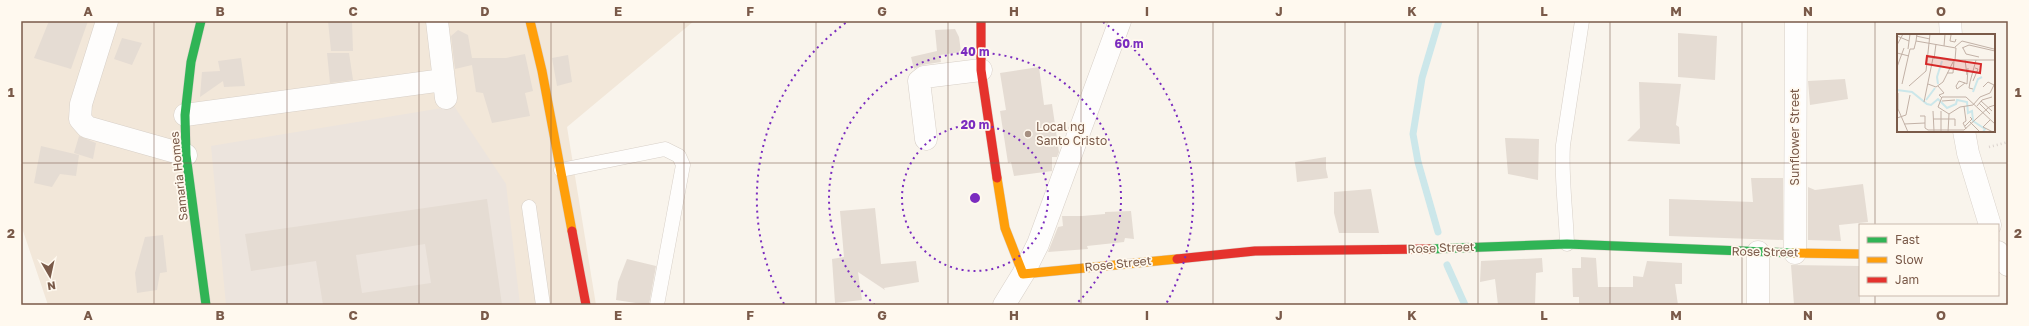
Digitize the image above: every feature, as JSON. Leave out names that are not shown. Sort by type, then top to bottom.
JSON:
[{"type":"street","points":[[107,21],[81,104],[80,119],[87,127],[186,155]]},
{"type":"street","name":"Samaria Homes","points":[[201,21],[191,62],[185,115],[186,155],[206,305]]},
{"type":"street","points":[[185,115],[444,89],[437,21]]},
{"type":"street","points":[[530,21],[542,71],[586,305]]},
{"type":"street","points":[[981,21],[981,70],[1005,228],[1023,274]]},
{"type":"street","points":[[1004,305],[1023,274],[1038,244],[1120,21]]},
{"type":"street","name":"Sunflower Street","points":[[1794,253],[1796,21]]},
{"type":"street","points":[[1950,21],[1951,34]]},
{"type":"street","points":[[926,140],[919,81],[924,77],[981,70]]},
{"type":"street","points":[[1964,132],[1968,153],[1990,224]]},
{"type":"street","name":"Rose Street","points":[[1023,274],[1255,251],[1377,251],[1568,244],[1758,252],[1859,254]]},
{"type":"street","points":[[1758,252],[1758,305]]},
{"type":"lane","points":[[1568,244],[1562,163],[1563,145],[1582,21]]},
{"type":"lane","points":[[561,170],[665,149],[680,156],[683,165],[657,305]]},
{"type":"lane","points":[[529,207],[543,305]]},
{"type":"shaded area","points":[[21,21],[694,21],[567,127],[596,305],[48,305],[21,225]]},
{"type":"shaded area","points":[[454,106],[506,184],[520,305],[226,305],[211,146]]},
{"type":"building","points":[[49,21],[88,21],[71,69],[34,58]]},
{"type":"building","points":[[328,21],[352,21],[353,51],[331,51]]},
{"type":"building","points":[[955,29],[959,37],[961,52],[940,55],[941,62],[922,65],[914,69],[911,57],[937,51],[935,30]]},
{"type":"building","points":[[458,30],[468,35],[472,58],[506,58],[525,54],[533,91],[525,93],[530,116],[492,123],[483,93],[476,92],[472,65],[455,69],[451,36]]},
{"type":"building","points":[[1678,33],[1717,36],[1715,80],[1678,77]]},
{"type":"building","points":[[122,38],[142,43],[132,65],[114,59]]},
{"type":"building","points":[[327,53],[349,53],[353,80],[330,83]]},
{"type":"building","points":[[568,55],[572,82],[557,86],[552,58]]},
{"type":"building","points":[[241,58],[245,86],[224,87],[223,81],[200,97],[202,72],[220,71],[218,61]]},
{"type":"building","name":"Local ng Santo Cristo","points":[[1039,67],[1044,105],[1052,104],[1059,152],[1057,157],[1052,157],[1052,171],[1014,176],[1011,162],[1008,163],[1000,111],[1006,110],[1000,73]]},
{"type":"building","points":[[1845,79],[1848,99],[1810,105],[1808,81]]},
{"type":"building","points":[[1639,82],[1681,84],[1676,125],[1679,127],[1680,144],[1627,141],[1640,128]]},
{"type":"building","points":[[79,136],[96,143],[93,159],[74,153]]},
{"type":"building","points":[[1505,138],[1539,139],[1538,180],[1508,174]]},
{"type":"building","points":[[41,146],[79,155],[76,176],[60,174],[52,187],[34,183]]},
{"type":"building","points":[[1326,157],[1328,178],[1297,182],[1295,162]]},
{"type":"building","points":[[1751,178],[1783,178],[1783,240],[1669,236],[1669,199],[1753,202]]},
{"type":"building","points":[[1863,184],[1868,222],[1839,225],[1841,241],[1808,240],[1808,187],[1815,190]]},
{"type":"building","points":[[1371,189],[1379,233],[1339,233],[1334,213],[1334,192]]},
{"type":"building","points":[[487,199],[502,305],[323,305],[316,261],[251,271],[245,234]],"holes":[[[425,244],[431,283],[362,293],[356,255]]]},
{"type":"building","points":[[875,208],[881,264],[916,261],[919,282],[884,288],[885,290],[858,272],[862,300],[835,303],[832,259],[844,257],[840,211]]},
{"type":"building","points":[[1131,211],[1134,239],[1125,238],[1124,242],[1087,246],[1088,249],[1048,252],[1058,227],[1063,226],[1062,216],[1082,216],[1105,214],[1105,212]]},
{"type":"building","points":[[163,235],[167,272],[160,273],[157,290],[137,293],[135,273],[145,237]]},
{"type":"building","points":[[1581,257],[1596,258],[1598,287],[1633,287],[1633,276],[1643,277],[1647,261],[1682,263],[1682,284],[1675,284],[1678,305],[1579,305],[1579,297],[1573,297],[1572,268],[1581,268]]},
{"type":"building","points":[[1542,258],[1543,272],[1536,273],[1535,305],[1498,305],[1495,279],[1480,282],[1481,261]]},
{"type":"building","points":[[627,259],[656,266],[649,305],[616,300],[618,282]]},
{"type":"building","points":[[1791,265],[1859,266],[1860,305],[1794,305]]},
{"type":"waterway","points":[[1438,232],[1418,162],[1413,134],[1422,78],[1439,21]]},
{"type":"waterway","points":[[1447,265],[1465,305]]},
{"type":"traffic: fast","points":[[201,21],[191,62],[185,115],[186,155],[206,305]]},
{"type":"traffic: fast","points":[[1430,249],[1567,244],[1793,253]]},
{"type":"traffic: slow","points":[[530,21],[542,71],[572,231]]},
{"type":"traffic: slow","points":[[997,178],[1005,228],[1023,274],[1177,259]]},
{"type":"traffic: slow","points":[[1793,253],[1859,254]]},
{"type":"traffic: jam","points":[[981,21],[981,70],[997,178]]},
{"type":"traffic: jam","points":[[572,231],[586,305]]},
{"type":"traffic: jam","points":[[1177,259],[1255,251],[1430,249]]},
{"type":"place","name":"Local ng Santo Cristo","points":[[1028,134]]}]
